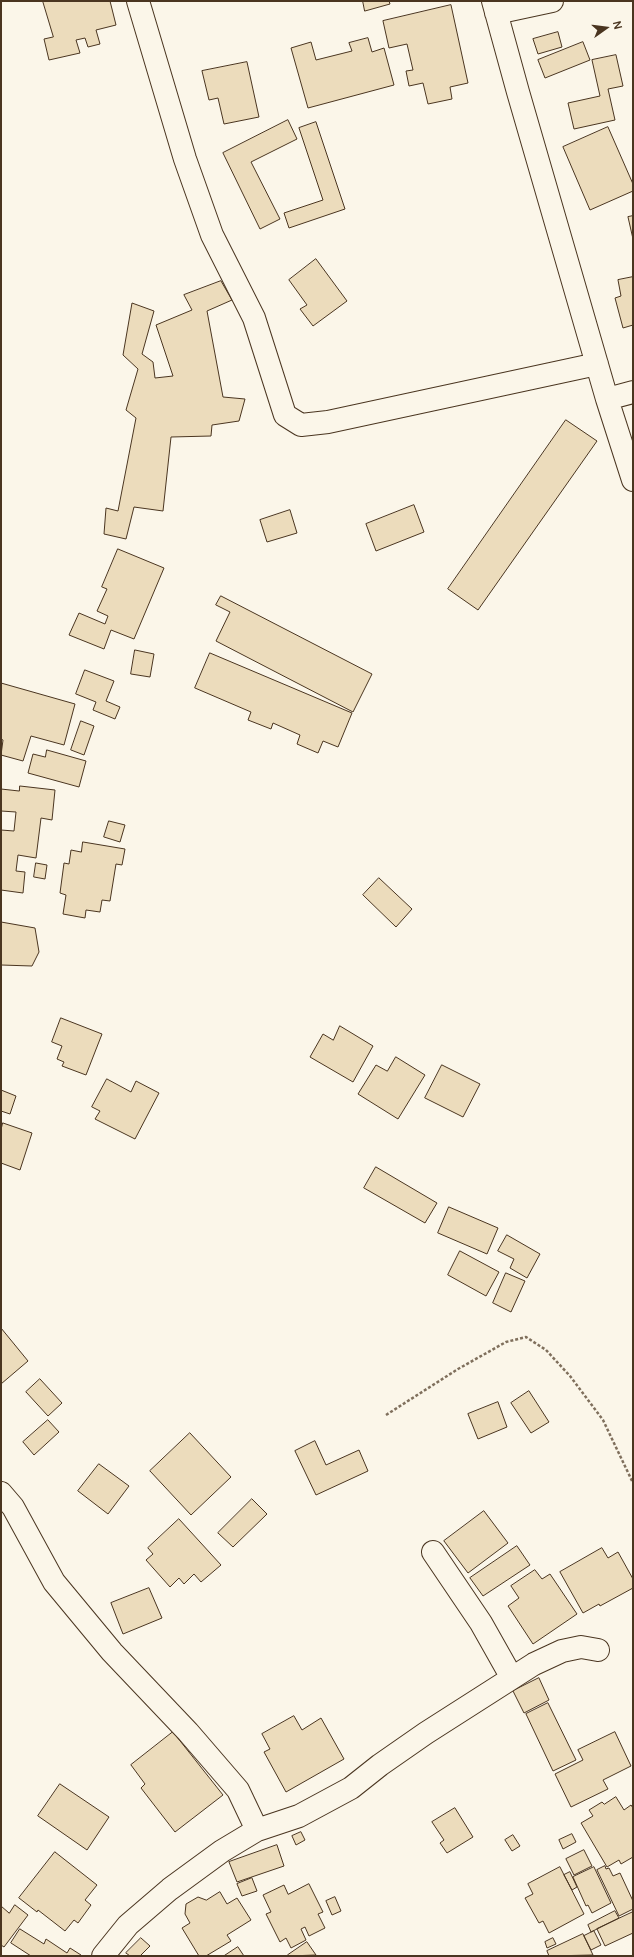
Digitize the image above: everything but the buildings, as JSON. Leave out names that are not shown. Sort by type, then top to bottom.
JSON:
[{"type":"street","points":[[138,1],[185,159],[212,235],[254,318],[285,415],[301,425],[328,422],[597,364]]},
{"type":"street","points":[[552,1],[495,7],[518,92],[607,399],[633,480]]},
{"type":"street","points":[[607,399],[633,392]]},
{"type":"street","points":[[1,1493],[13,1507],[54,1582],[112,1652],[188,1732],[238,1790],[256,1830]]},
{"type":"street","points":[[433,1552],[481,1623],[512,1678]]},
{"type":"street","points":[[103,1956],[128,1925],[170,1889],[222,1850],[256,1830],[299,1816],[351,1788],[380,1765],[426,1733],[534,1664],[562,1651],[581,1647],[598,1650]]},
{"type":"path","points":[[386,1415],[458,1369],[506,1342],[526,1337],[546,1350],[570,1376],[603,1420],[633,1483]]}]
